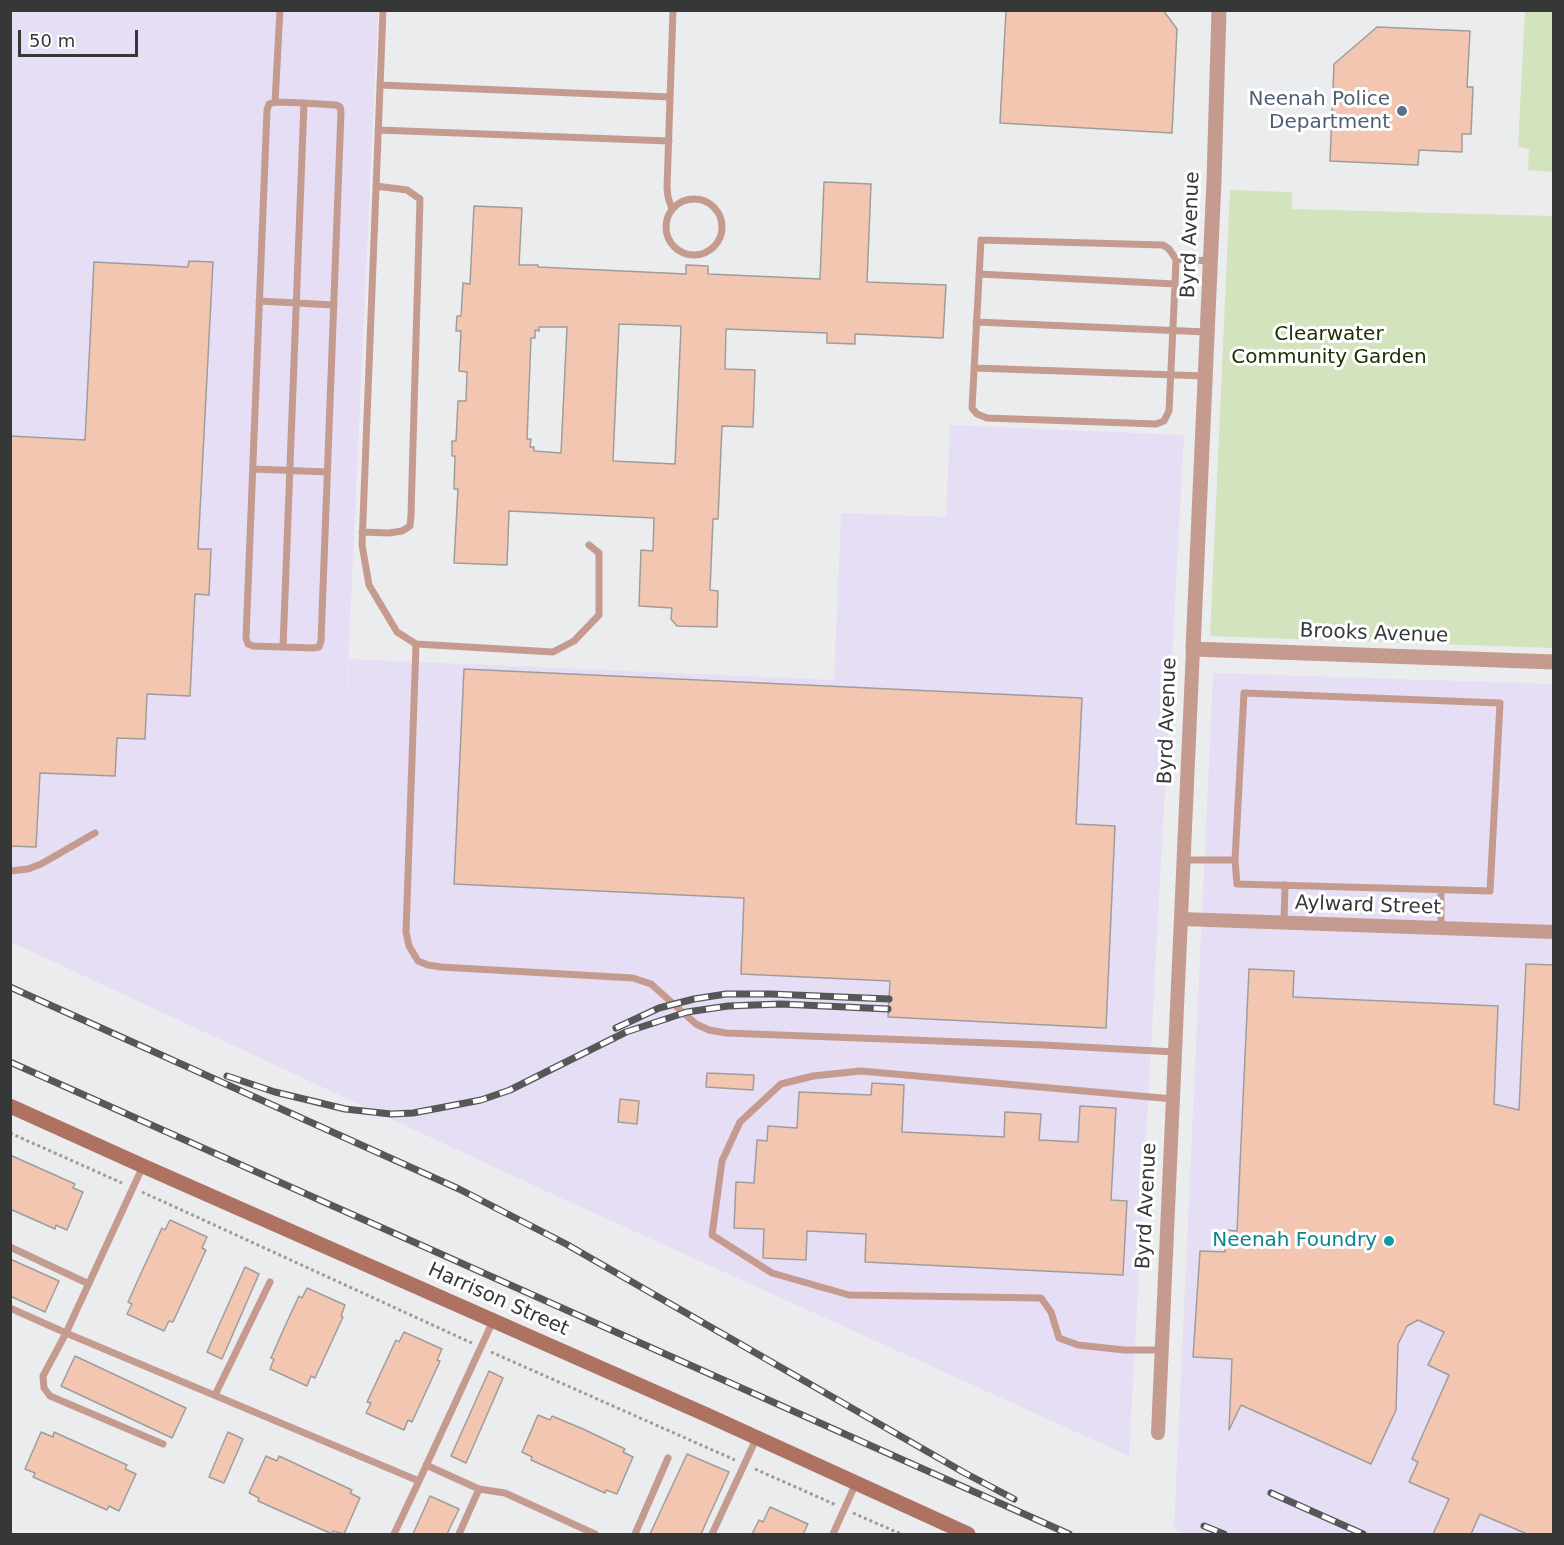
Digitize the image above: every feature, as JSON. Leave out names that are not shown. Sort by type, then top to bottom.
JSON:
[{"type":"main road","name":"Harrison Street","points":[[10,1106],[757,1437],[968,1534]]},
{"type":"street","name":"Byrd Avenue","points":[[1158,1433],[1207,332],[1219,10]]},
{"type":"street","name":"Brooks Avenue","points":[[1193,649],[1554,662]]},
{"type":"street","name":"Aylward Street","points":[[1181,919],[1554,932]]},
{"type":"lane","points":[[275,102],[280,10]]},
{"type":"lane","points":[[383,10],[362,532],[369,585],[397,632],[416,644],[553,652],[574,641],[599,615],[599,553],[589,545]]},
{"type":"lane","points":[[672,209],[679,203],[697,199],[713,207],[722,223],[718,241],[713,248],[705,254],[686,255],[671,244],[665,227],[672,209],[667,188],[673,10]]},
{"type":"lane","points":[[380,85],[670,97]]},
{"type":"lane","points":[[275,102],[336,105],[340,107],[341,112],[321,641],[318,647],[313,648],[253,646],[248,644],[246,638],[267,110],[269,104],[275,102]]},
{"type":"lane","points":[[283,647],[304,103]]},
{"type":"lane","points":[[378,130],[669,141]]},
{"type":"lane","points":[[362,532],[402,531],[410,526],[411,515],[420,199],[416,194],[407,190],[376,186]]},
{"type":"lane","points":[[981,240],[1163,245],[1176,259],[1172,375],[1169,411],[1164,421],[1156,424],[987,418],[977,414],[972,408],[981,240]]},
{"type":"lane","points":[[1176,259],[1210,261]]},
{"type":"lane","points":[[979,274],[1175,284]]},
{"type":"lane","points":[[259,301],[334,305]]},
{"type":"lane","points":[[976,322],[1207,332]]},
{"type":"lane","points":[[974,368],[1205,376]]},
{"type":"lane","points":[[253,469],[327,472]]},
{"type":"lane","points":[[416,644],[406,932],[409,946],[418,961],[441,967],[633,978],[651,984],[696,1024],[709,1030],[726,1033],[1175,1052]]},
{"type":"lane","points":[[1245,693],[1500,703],[1490,891],[1285,885],[1237,884],[1235,860],[1245,693]]},
{"type":"lane","points":[[10,871],[28,869],[40,864],[95,833]]},
{"type":"lane","points":[[1183,860],[1235,860]]},
{"type":"lane","points":[[1284,922],[1285,885]]},
{"type":"lane","points":[[1441,890],[1441,928]]},
{"type":"lane","points":[[1161,1350],[1124,1350],[1078,1345],[1059,1338],[1051,1312],[1041,1298],[849,1295],[772,1273],[711,1235],[722,1161],[740,1122],[781,1084],[813,1076],[861,1071],[1173,1099]]},
{"type":"lane","points":[[143,1166],[66,1333],[43,1376],[44,1388],[50,1396],[163,1444]]},
{"type":"lane","points":[[10,1248],[89,1284]]},
{"type":"lane","points":[[215,1395],[270,1282]]},
{"type":"lane","points":[[10,1308],[418,1481]]},
{"type":"lane","points":[[394,1534],[493,1321]]},
{"type":"lane","points":[[712,1534],[757,1437]]},
{"type":"lane","points":[[635,1534],[668,1458]]},
{"type":"lane","points":[[426,1465],[479,1489],[505,1493],[595,1534]]},
{"type":"lane","points":[[833,1534],[856,1483]]},
{"type":"lane","points":[[459,1534],[479,1489]]},
{"type":"path","points":[[10,1133],[481,1347],[901,1534]]},
{"type":"shaded area","points":[[11,11],[378,11],[344,753],[349,659],[834,680],[841,513],[946,517],[950,425],[1184,435],[1129,1456],[550,1193],[11,942]]},
{"type":"shaded area","name":"Neenah Foundry","points":[[1213,673],[1553,684],[1553,1534],[1188,1534],[1174,1529]]},
{"type":"green space","points":[[1525,11],[1553,11],[1553,172],[1528,170],[1529,149],[1518,147]]},
{"type":"green space","name":"Clearwater Community Garden","points":[[1230,190],[1292,192],[1292,209],[1553,216],[1553,648],[1210,636]]},
{"type":"building","points":[[1006,10],[1163,10],[1177,29],[1172,133],[1000,123]]},
{"type":"building","name":"Neenah Police Department","points":[[1377,27],[1470,31],[1467,87],[1473,87],[1471,134],[1462,134],[1462,152],[1419,150],[1418,165],[1330,161],[1334,64]]},
{"type":"building","points":[[824,182],[871,184],[867,282],[946,285],[943,338],[855,334],[855,344],[827,343],[827,333],[726,329],[725,369],[755,370],[753,427],[722,426],[718,519],[713,519],[710,590],[718,591],[717,627],[677,626],[671,619],[672,608],[639,606],[641,550],[653,551],[654,518],[509,511],[507,565],[454,563],[458,489],[454,489],[455,456],[452,456],[452,441],[456,441],[458,401],[466,401],[467,372],[459,371],[461,331],[456,331],[457,316],[461,316],[463,283],[470,284],[474,206],[522,208],[519,265],[686,274],[686,265],[708,266],[708,274],[820,279]],"holes":[[[619,324],[681,326],[675,464],[613,461]],[[539,327],[567,327],[561,453],[534,451],[534,447],[530,447],[531,439],[527,439],[531,338],[535,338],[535,330],[539,331]]]},
{"type":"building","points":[[189,261],[213,262],[198,549],[211,549],[209,595],[195,594],[190,696],[147,694],[145,739],[117,738],[115,776],[40,773],[36,847],[10,846],[10,436],[85,440],[94,262],[188,267]]},
{"type":"building","points":[[464,669],[1082,698],[1076,824],[1115,826],[1106,1028],[888,1017],[890,981],[741,974],[744,898],[454,884]]},
{"type":"building","name":"Neenah Foundry","points":[[1526,964],[1554,965],[1554,1534],[1527,1534],[1480,1514],[1471,1534],[1433,1534],[1449,1499],[1409,1482],[1418,1462],[1412,1459],[1449,1375],[1428,1365],[1444,1332],[1418,1320],[1407,1326],[1398,1344],[1396,1410],[1371,1464],[1241,1405],[1229,1430],[1232,1359],[1193,1357],[1200,1251],[1225,1252],[1226,1230],[1237,1231],[1249,969],[1294,971],[1293,997],[1498,1006],[1494,1104],[1519,1110]]},
{"type":"building","points":[[707,1073],[754,1075],[753,1090],[706,1087]]},
{"type":"building","points":[[872,1083],[904,1085],[902,1132],[1004,1137],[1005,1112],[1041,1114],[1039,1140],[1078,1142],[1080,1106],[1116,1108],[1111,1200],[1127,1201],[1123,1275],[865,1262],[866,1234],[807,1231],[806,1260],[763,1258],[764,1229],[734,1228],[736,1182],[754,1183],[757,1140],[767,1141],[768,1126],[797,1128],[799,1092],[871,1095]]},
{"type":"building","points":[[620,1099],[639,1101],[637,1124],[618,1122]]},
{"type":"building","points":[[10,1155],[75,1184],[73,1188],[83,1192],[67,1230],[56,1225],[55,1229],[10,1209]]},
{"type":"building","points":[[170,1220],[207,1237],[202,1248],[206,1250],[173,1322],[169,1321],[164,1331],[127,1314],[132,1304],[128,1302],[142,1271],[162,1228],[165,1230]]},
{"type":"building","points":[[10,1259],[59,1281],[45,1312],[10,1296]]},
{"type":"building","points":[[245,1267],[259,1274],[222,1359],[207,1352]]},
{"type":"building","points":[[307,1288],[345,1305],[341,1316],[343,1317],[315,1378],[311,1376],[307,1386],[270,1369],[274,1359],[271,1358],[285,1326],[299,1296],[302,1298]]},
{"type":"building","points":[[404,1332],[442,1349],[437,1360],[440,1361],[412,1422],[408,1420],[404,1430],[366,1413],[371,1403],[367,1402],[396,1340],[399,1342]]},
{"type":"building","points":[[75,1356],[186,1408],[172,1438],[61,1386]]},
{"type":"building","points":[[489,1371],[503,1378],[466,1463],[451,1456]]},
{"type":"building","points":[[538,1415],[550,1420],[552,1416],[583,1429],[625,1449],[623,1452],[633,1457],[617,1494],[606,1490],[605,1493],[531,1460],[532,1457],[522,1452]]},
{"type":"building","points":[[41,1432],[53,1437],[54,1432],[127,1465],[125,1469],[136,1474],[119,1511],[109,1506],[107,1510],[33,1477],[35,1473],[25,1469]]},
{"type":"building","points":[[228,1432],[243,1439],[224,1483],[209,1477]]},
{"type":"building","points":[[687,1454],[729,1472],[701,1534],[650,1534]]},
{"type":"building","points":[[266,1456],[277,1461],[279,1456],[352,1490],[350,1493],[360,1498],[344,1534],[333,1531],[332,1534],[258,1501],[259,1498],[249,1493]]},
{"type":"building","points":[[430,1496],[459,1509],[447,1534],[413,1534]]},
{"type":"building","points":[[770,1507],[808,1524],[803,1534],[752,1534],[759,1520],[763,1522]]},
{"type":"railway","points":[[10,987],[459,1189],[566,1244],[1014,1499]]},
{"type":"railway","points":[[616,1028],[659,1008],[726,994],[889,999]]},
{"type":"railway","points":[[227,1076],[275,1092],[345,1109],[391,1114],[413,1113],[481,1100],[510,1090],[626,1032],[687,1012],[728,1006],[781,1004],[888,1009]]},
{"type":"railway","points":[[10,1062],[1069,1534]]},
{"type":"railway","points":[[1271,1493],[1363,1534]]},
{"type":"railway","points":[[1204,1526],[1224,1534]]},
{"type":"place","name":"Neenah Police Department","points":[[1402,111]]},
{"type":"place","name":"Neenah Foundry","points":[[1389,1241]]}]
